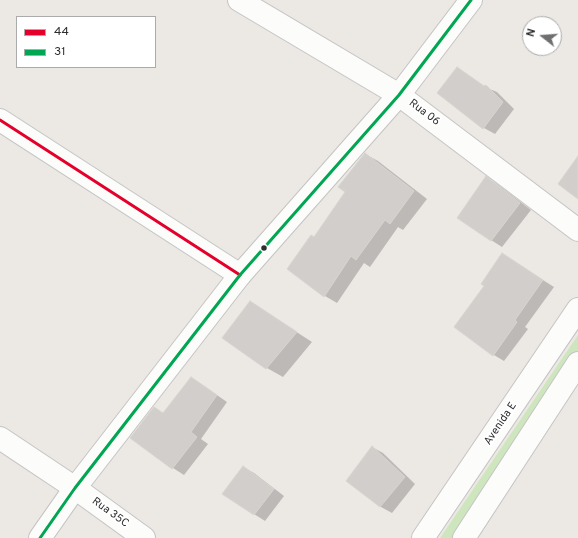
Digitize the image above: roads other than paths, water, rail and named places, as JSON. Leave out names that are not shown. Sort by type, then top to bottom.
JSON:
[{"type":"street","name":"Rua 06","points":[[240,0],[399,95],[578,230]]},
{"type":"street","points":[[40,538],[75,488],[240,275],[399,95],[471,0]]},
{"type":"street","points":[[0,120],[240,275]]},
{"type":"street","name":"Avenida E","points":[[423,538],[578,309]]},
{"type":"street","points":[[464,538],[578,363]]},
{"type":"street","name":"Rua 35C","points":[[0,438],[75,488],[144,538]]}]
